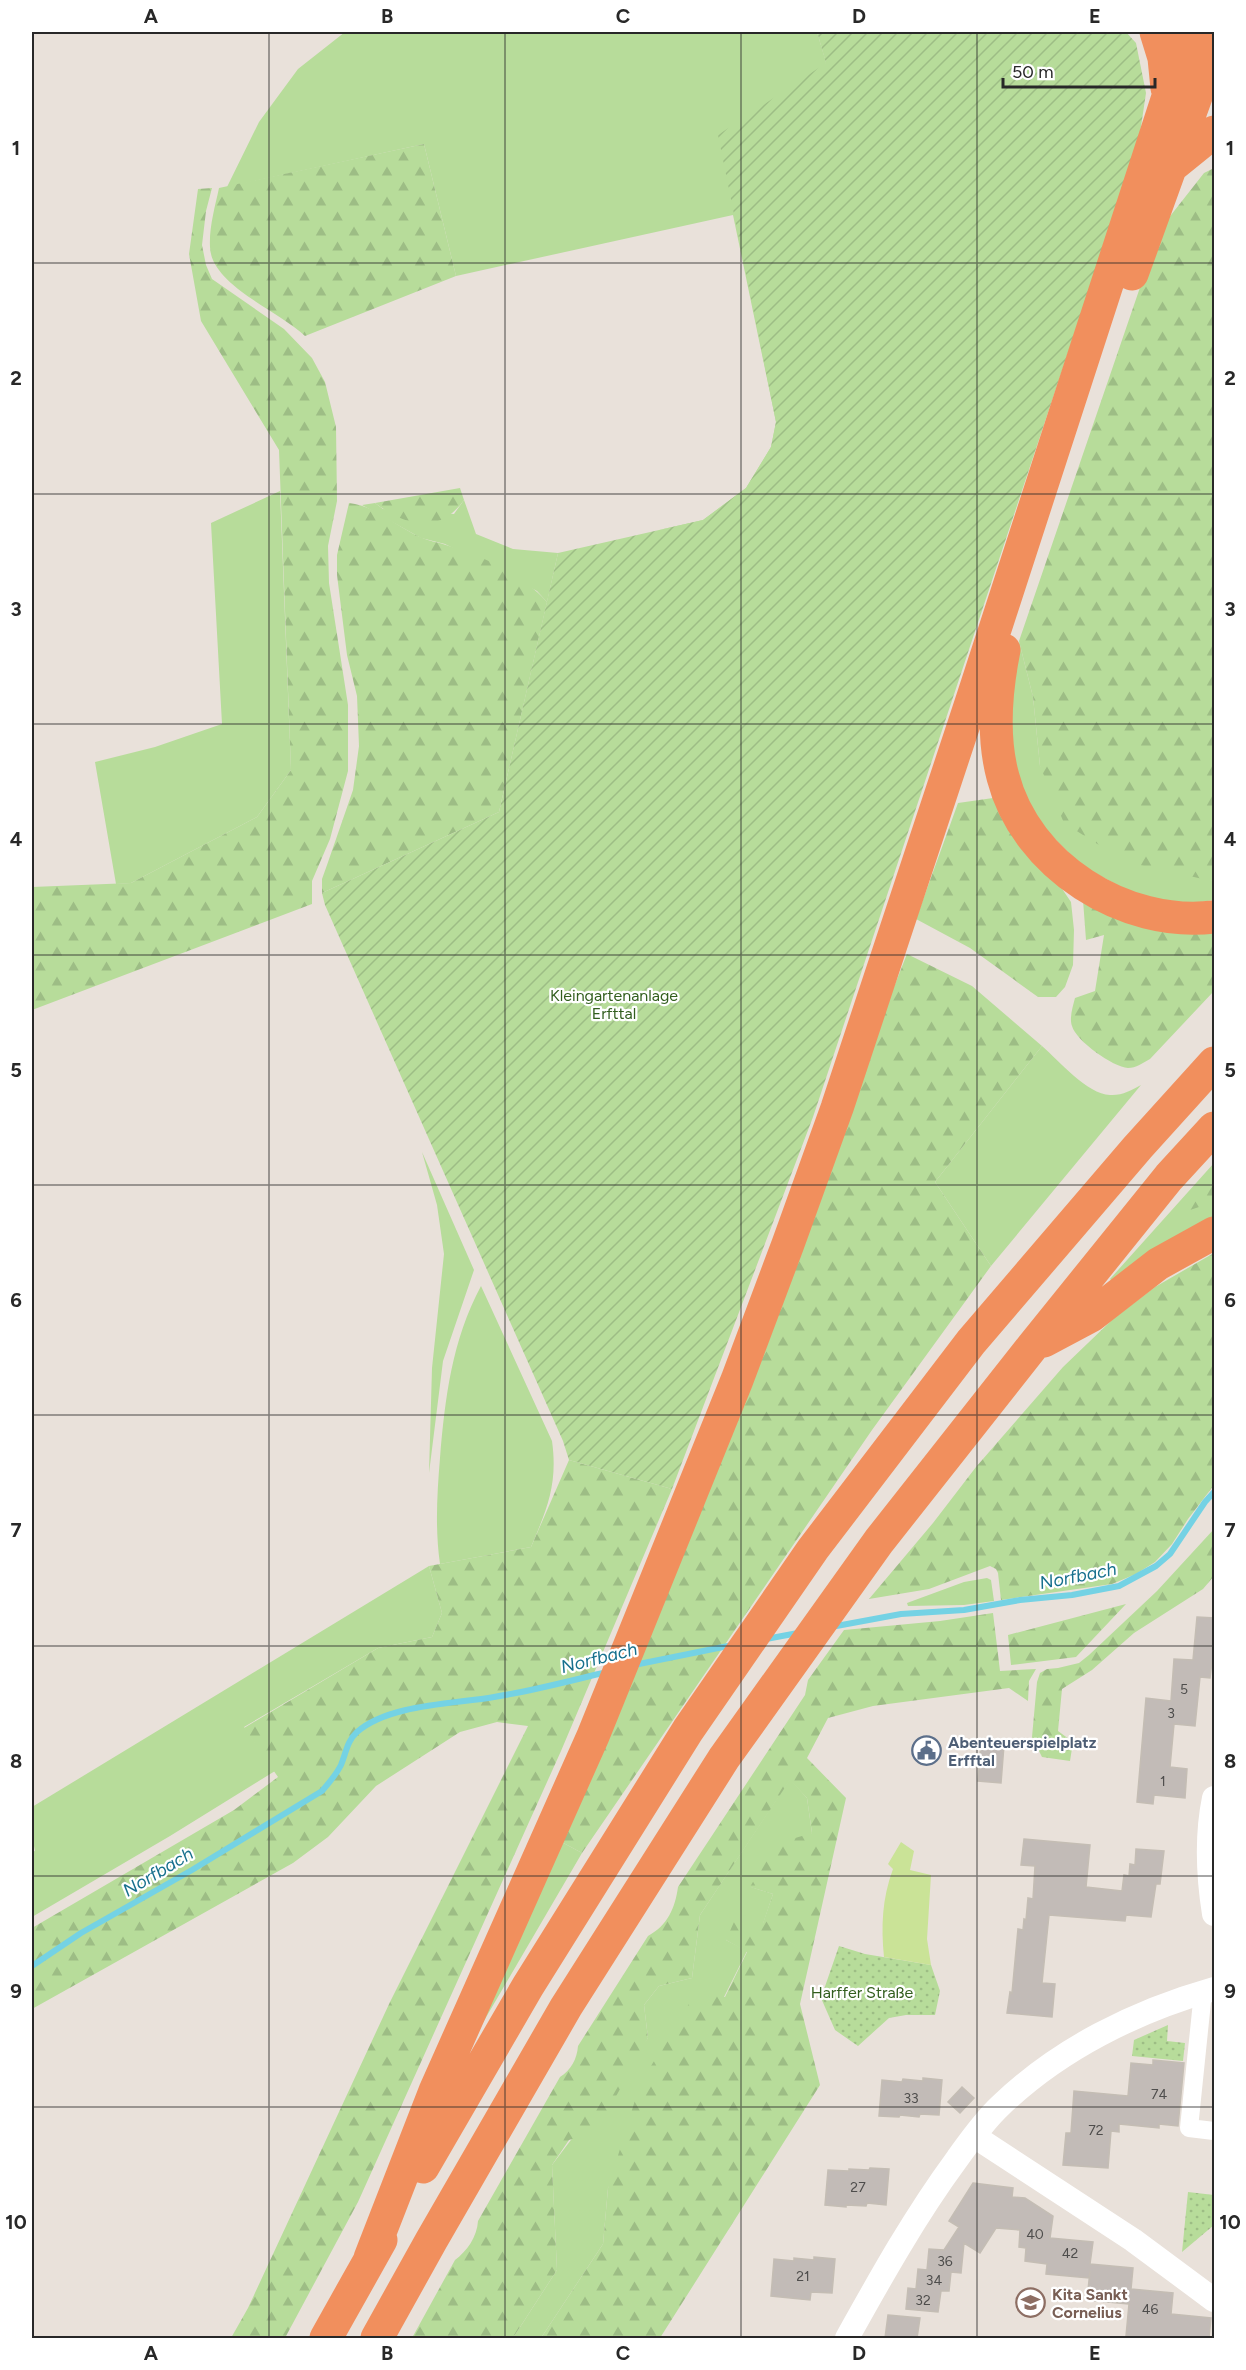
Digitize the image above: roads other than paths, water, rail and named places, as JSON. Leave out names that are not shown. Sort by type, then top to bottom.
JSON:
[{"type":"highway","points":[[1156,32],[1164,58],[1167,94]]},
{"type":"highway","points":[[370,2258],[435,2091],[593,1736],[737,1380],[837,1108],[1189,32]]},
{"type":"highway","points":[[1215,47],[1079,421],[1009,625],[999,691],[998,751],[1003,778],[1012,803],[1025,827],[1041,848],[1071,876],[1111,900],[1139,910],[1164,916],[1215,917]]},
{"type":"highway","points":[[1171,167],[1215,132]]},
{"type":"highway","points":[[326,2338],[528,1986],[688,1730],[778,1598],[971,1342],[1138,1147],[1215,1063]]},
{"type":"highway","points":[[377,2338],[430,2241],[566,2007],[724,1758],[879,1541],[1170,1177],[1215,1128]]},
{"type":"highway","points":[[1032,1347],[1091,1316],[1158,1264],[1215,1233]]},
{"type":"street","points":[[1215,1798],[1209,1834],[1209,1863],[1215,1914]]},
{"type":"street","points":[[847,2338],[927,2199],[974,2136],[998,2107],[1029,2079],[1094,2037],[1183,1998],[1209,1991],[1189,2128],[1215,2131]]},
{"type":"street","points":[[974,2136],[1133,2241],[1215,2300]]},
{"type":"waterway","name":"Norfbach","points":[[831,1627],[901,1614],[964,1610],[1119,1586],[1156,1566],[1170,1554],[1214,1492]]},
{"type":"waterway","name":"Norfbach","points":[[766,1639],[798,1633]]},
{"type":"waterway","name":"Norfbach","points":[[634,1665],[733,1645]]},
{"type":"waterway","name":"Norfbach","points":[[32,1966],[81,1933],[192,1870],[322,1791],[339,1769],[349,1743],[357,1732],[370,1723],[404,1710],[508,1695],[607,1672]]},
{"type":"place","name":"Abenteuerspielplatz Erfftal","points":[[927,1751]]},
{"type":"place","name":"Kita Sankt Cornelius","points":[[1031,2303]]},
{"type":"park label","name":"Kleingartenanlage Erfttal","points":[[614,1004]]},
{"type":"park label","name":"Harffer Straße","points":[[862,1992]]}]
